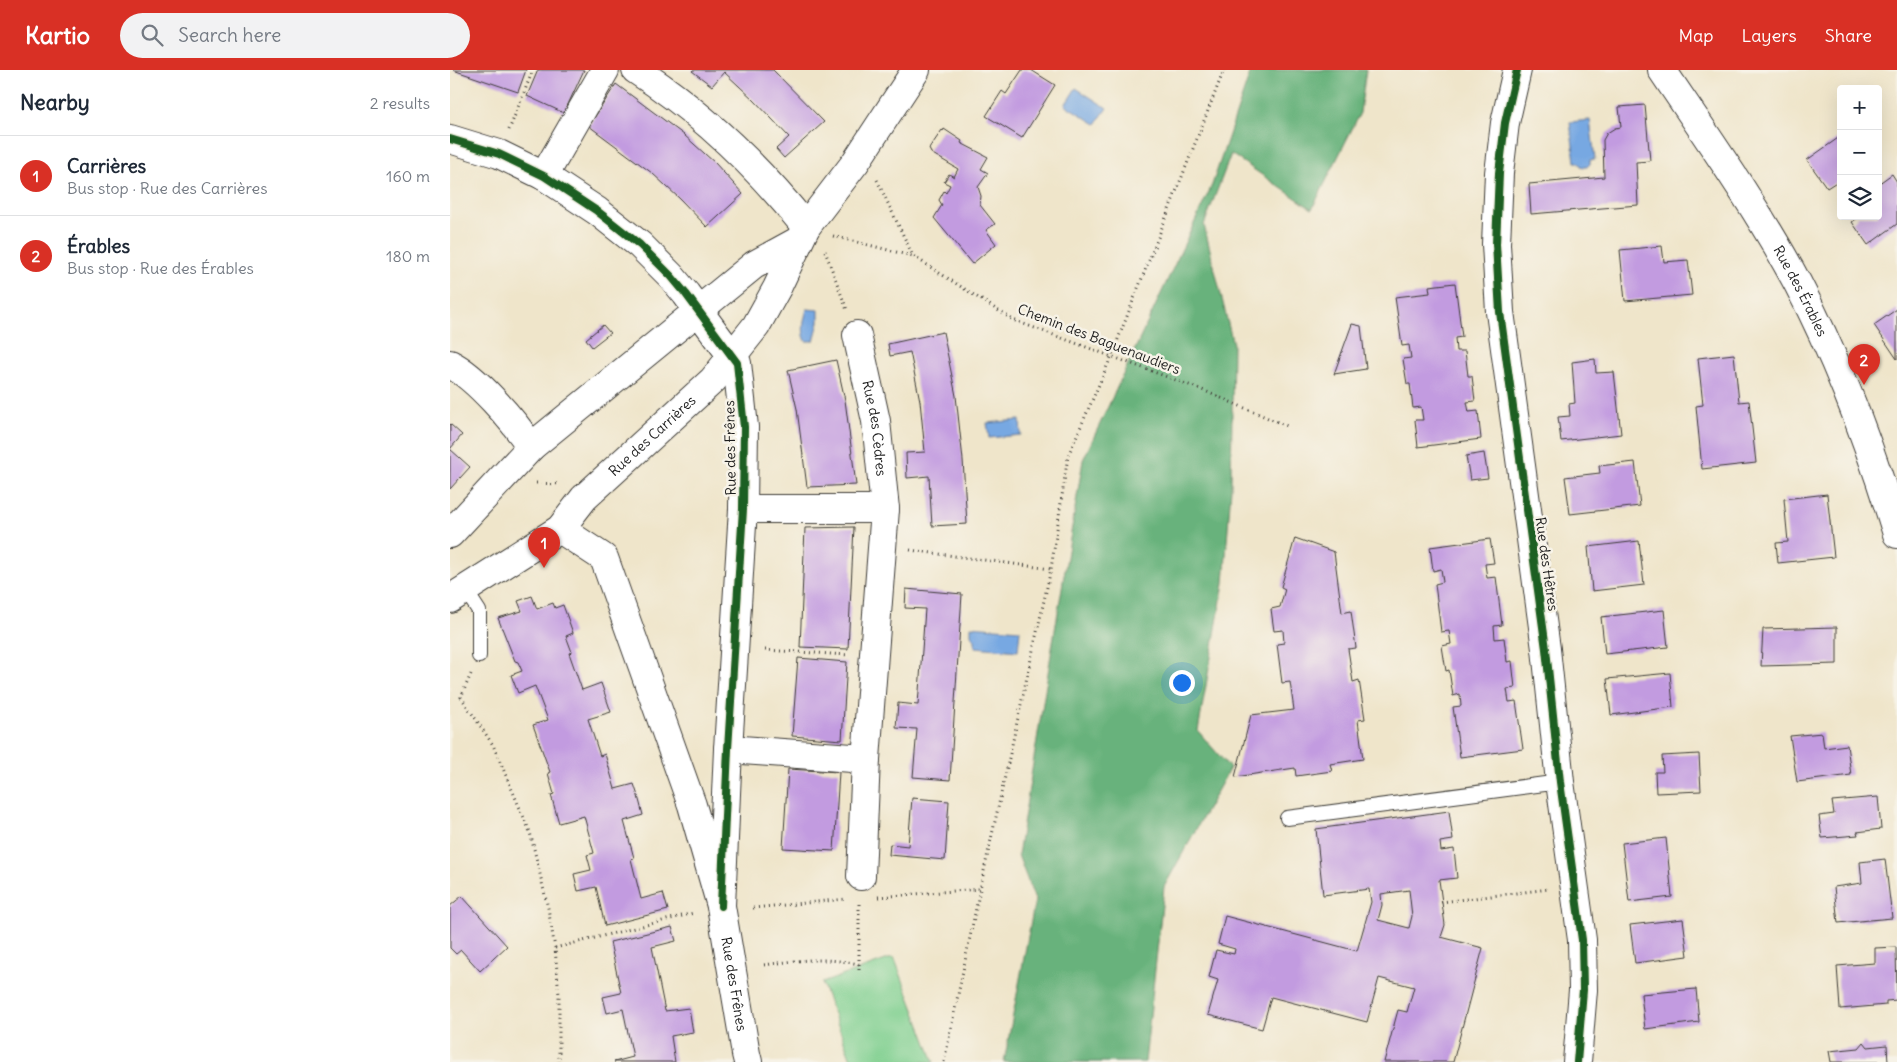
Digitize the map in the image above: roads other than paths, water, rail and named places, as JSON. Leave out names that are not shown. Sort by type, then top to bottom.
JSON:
[{"type":"street","points":[[544,176],[605,70]]},
{"type":"street","points":[[636,70],[695,112],[733,147],[790,208],[802,234]]},
{"type":"street","name":"Rue des Carrières","points":[[455,585],[560,529],[584,498],[713,380],[756,326],[777,288],[802,234],[856,162],[916,70]]},
{"type":"street","name":"Rue des Hêtres","points":[[1517,70],[1505,122],[1500,173],[1496,244],[1499,303],[1546,649],[1560,782],[1582,940],[1584,990],[1577,1062]]},
{"type":"street","name":"Rue des Érables","points":[[1662,70],[1750,202],[1798,284],[1846,391],[1888,471],[1897,534]]},
{"type":"street","name":"Rue des Frênes","points":[[450,139],[499,154],[544,176],[597,210],[640,245],[671,276],[733,355],[737,363],[740,374],[744,427],[743,509],[728,749],[721,906]]},
{"type":"street","name":"Rue des Carrières","points":[[450,534],[531,447],[754,265],[802,234]]},
{"type":"street","name":"Rue des Cèdres","points":[[857,335],[876,421],[885,509],[866,759],[861,876]]},
{"type":"street","points":[[450,364],[458,368],[491,398],[520,429],[531,447]]},
{"type":"street","points":[[743,509],[885,509]]},
{"type":"street","name":"Rue des Frênes","points":[[560,529],[604,558],[692,805],[721,906],[732,980],[748,1062]]},
{"type":"street","points":[[728,749],[866,759]]},
{"type":"street","points":[[692,805],[702,811],[714,811],[726,801]]},
{"type":"lane","points":[[455,585],[478,610],[479,656]]},
{"type":"lane","points":[[1287,818],[1560,782]]},
{"type":"water","points":[[1076,88],[1107,108],[1096,124],[1065,105]]},
{"type":"water","points":[[1590,120],[1595,159],[1590,160],[1590,164],[1587,167],[1582,167],[1578,162],[1575,162],[1570,122]]},
{"type":"water","points":[[807,309],[819,310],[819,322],[814,341],[806,341],[803,329]]},
{"type":"water","points":[[1020,420],[1021,435],[989,438],[987,423]]},
{"type":"water","points":[[971,626],[1020,630],[1018,651],[975,647],[975,640],[971,635]]},
{"type":"place","name":"Érables","points":[[1864,385]]},
{"type":"place","name":"Carrières","points":[[544,568]]}]
